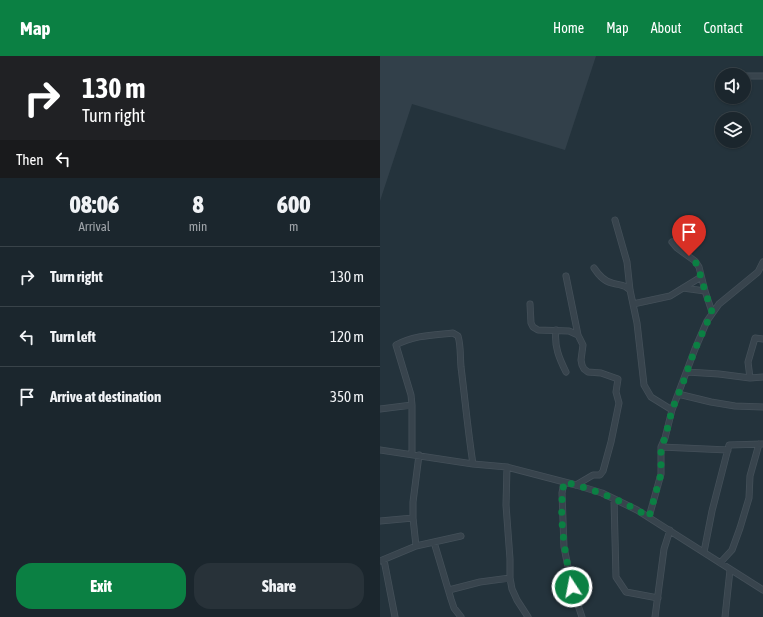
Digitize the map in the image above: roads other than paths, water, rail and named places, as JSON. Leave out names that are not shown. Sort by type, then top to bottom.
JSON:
[{"type":"street","points":[[751,76],[763,76]]},
{"type":"street","points":[[614,220],[627,262],[630,290],[637,323],[644,386],[650,397],[672,410]]},
{"type":"street","points":[[672,242],[677,248],[695,261],[712,312]]},
{"type":"street","points":[[649,517],[661,474],[661,447],[665,438],[672,410],[695,349],[712,312],[726,298],[758,272],[763,262]]},
{"type":"street","points":[[594,268],[604,279],[613,284],[625,285],[630,290]]},
{"type":"street","points":[[566,276],[578,335],[583,345],[581,360],[582,365],[588,372],[601,373],[618,379],[616,392],[619,403],[603,472],[600,475],[593,475],[576,485]]},
{"type":"street","points":[[633,304],[666,298],[701,277]]},
{"type":"street","points":[[683,288],[705,291]]},
{"type":"street","points":[[530,304],[531,323],[533,327],[538,330],[569,331],[578,335]]},
{"type":"street","points":[[556,330],[555,340],[558,354],[566,372]]},
{"type":"street","points":[[412,454],[412,405],[408,381],[396,345],[410,339],[428,335],[453,333],[458,336],[460,342],[473,464]]},
{"type":"street","points":[[750,378],[748,362],[755,338],[763,339]]},
{"type":"street","points":[[687,372],[750,378],[763,377]]},
{"type":"street","points":[[678,394],[736,406],[763,407]]},
{"type":"street","points":[[380,409],[412,405]]},
{"type":"street","points":[[704,552],[712,510],[729,445],[761,444],[750,476],[749,498],[740,528],[732,550],[720,563]]},
{"type":"street","points":[[661,447],[728,450]]},
{"type":"street","points":[[380,450],[473,464],[507,467],[576,485],[614,499],[649,517],[763,590]]},
{"type":"street","points":[[416,546],[413,502],[419,455]]},
{"type":"street","points":[[507,467],[506,504],[510,578],[514,595],[528,617]]},
{"type":"street","points":[[564,482],[562,493],[564,547],[572,587],[582,617]]},
{"type":"street","points":[[614,499],[616,577],[626,592],[658,598]]},
{"type":"street","points":[[380,521],[413,518]]},
{"type":"street","points":[[655,617],[664,549],[670,530]]},
{"type":"street","points":[[395,617],[382,560],[416,546],[461,536]]},
{"type":"street","points":[[434,542],[454,608],[461,617]]},
{"type":"street","points":[[725,617],[730,570]]},
{"type":"street","points":[[449,590],[480,582],[510,578]]}]
